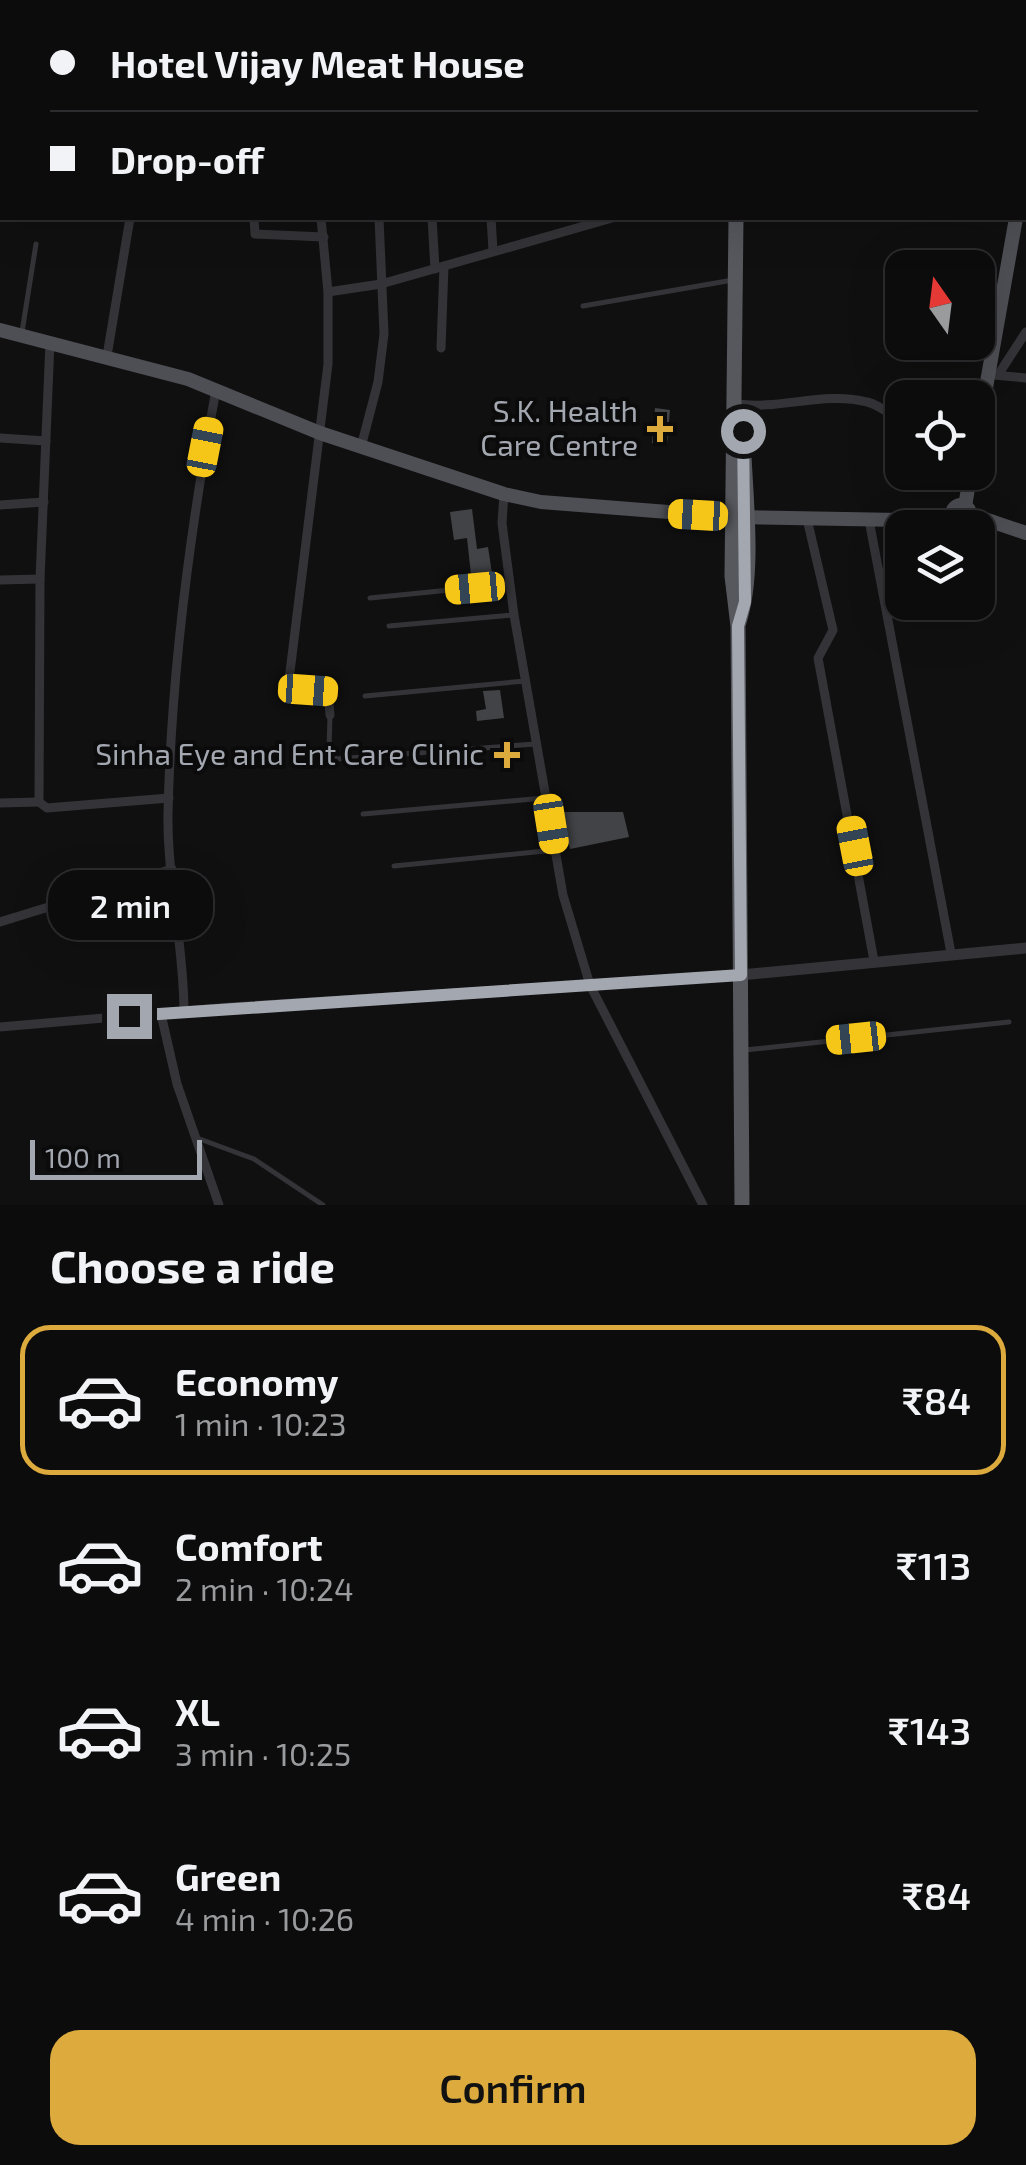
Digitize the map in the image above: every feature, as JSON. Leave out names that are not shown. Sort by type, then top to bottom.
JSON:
[{"type":"highway","points":[[736,220],[737,406],[732,430],[738,517],[732,604],[738,626],[742,1205]]},
{"type":"main road","points":[[992,380],[1016,220]]},
{"type":"main road","points":[[0,330],[107,356],[216,390],[320,433],[504,494],[571,507],[885,520]]},
{"type":"main road","points":[[968,510],[970,490]]},
{"type":"main road","points":[[995,521],[1026,533]]},
{"type":"street","points":[[107,356],[130,220]]},
{"type":"street","points":[[254,220],[255,234],[324,237]]},
{"type":"street","points":[[321,220],[328,292],[328,364],[288,688],[328,691],[330,714]]},
{"type":"street","points":[[360,447],[382,360],[378,220]]},
{"type":"street","points":[[432,220],[440,267],[441,348]]},
{"type":"street","points":[[491,220],[493,250]]},
{"type":"street","points":[[328,292],[381,284],[605,220]]},
{"type":"street","points":[[993,375],[1026,332]]},
{"type":"street","points":[[40,802],[40,579],[50,342]]},
{"type":"street","points":[[993,375],[1026,378]]},
{"type":"street","points":[[184,1012],[169,798],[188,580],[216,390]]},
{"type":"street","points":[[737,406],[814,400],[864,402],[885,413]]},
{"type":"street","points":[[0,438],[46,441]]},
{"type":"street","points":[[504,494],[502,523],[514,615],[562,895],[590,985],[703,1205]]},
{"type":"street","points":[[0,505],[44,502]]},
{"type":"street","points":[[807,519],[832,630],[818,658],[874,961]]},
{"type":"street","points":[[869,520],[951,953]]},
{"type":"street","points":[[0,580],[40,579]]},
{"type":"street","points":[[0,802],[40,802],[47,808],[169,798]]},
{"type":"street","points":[[0,922],[172,870]]},
{"type":"street","points":[[0,1027],[741,975],[1026,948]]},
{"type":"street","points":[[161,1014],[194,1138],[220,1205]]},
{"type":"lane","points":[[21,335],[36,244]]},
{"type":"lane","points":[[583,306],[736,280]]},
{"type":"lane","points":[[370,598],[510,584]]},
{"type":"lane","points":[[389,626],[514,615]]},
{"type":"lane","points":[[365,696],[525,681]]},
{"type":"lane","points":[[330,714],[329,750],[336,759],[538,744]]},
{"type":"lane","points":[[363,814],[546,798]]},
{"type":"lane","points":[[394,866],[555,850]]},
{"type":"lane","points":[[742,1050],[1009,1022]]},
{"type":"lane","points":[[194,1138],[254,1158],[322,1205]]},
{"type":"building","points":[[655,408],[670,410],[667,444],[652,443]]},
{"type":"building","points":[[472,509],[477,549],[488,547],[492,573],[471,575],[467,538],[454,540],[450,512]]},
{"type":"building","points":[[500,690],[504,718],[477,721],[476,711],[486,709],[483,691]]},
{"type":"building","points":[[562,812],[623,812],[629,837],[570,849]]},
{"type":"place","name":"S.K. Health Care Centre","points":[[660,429]]},
{"type":"place","name":"Sinha Eye and Ent Care Clinic","points":[[507,755]]},
{"type":"route","points":[[129,1016],[741,975],[737,777],[738,626],[745,602],[743,431]]}]
